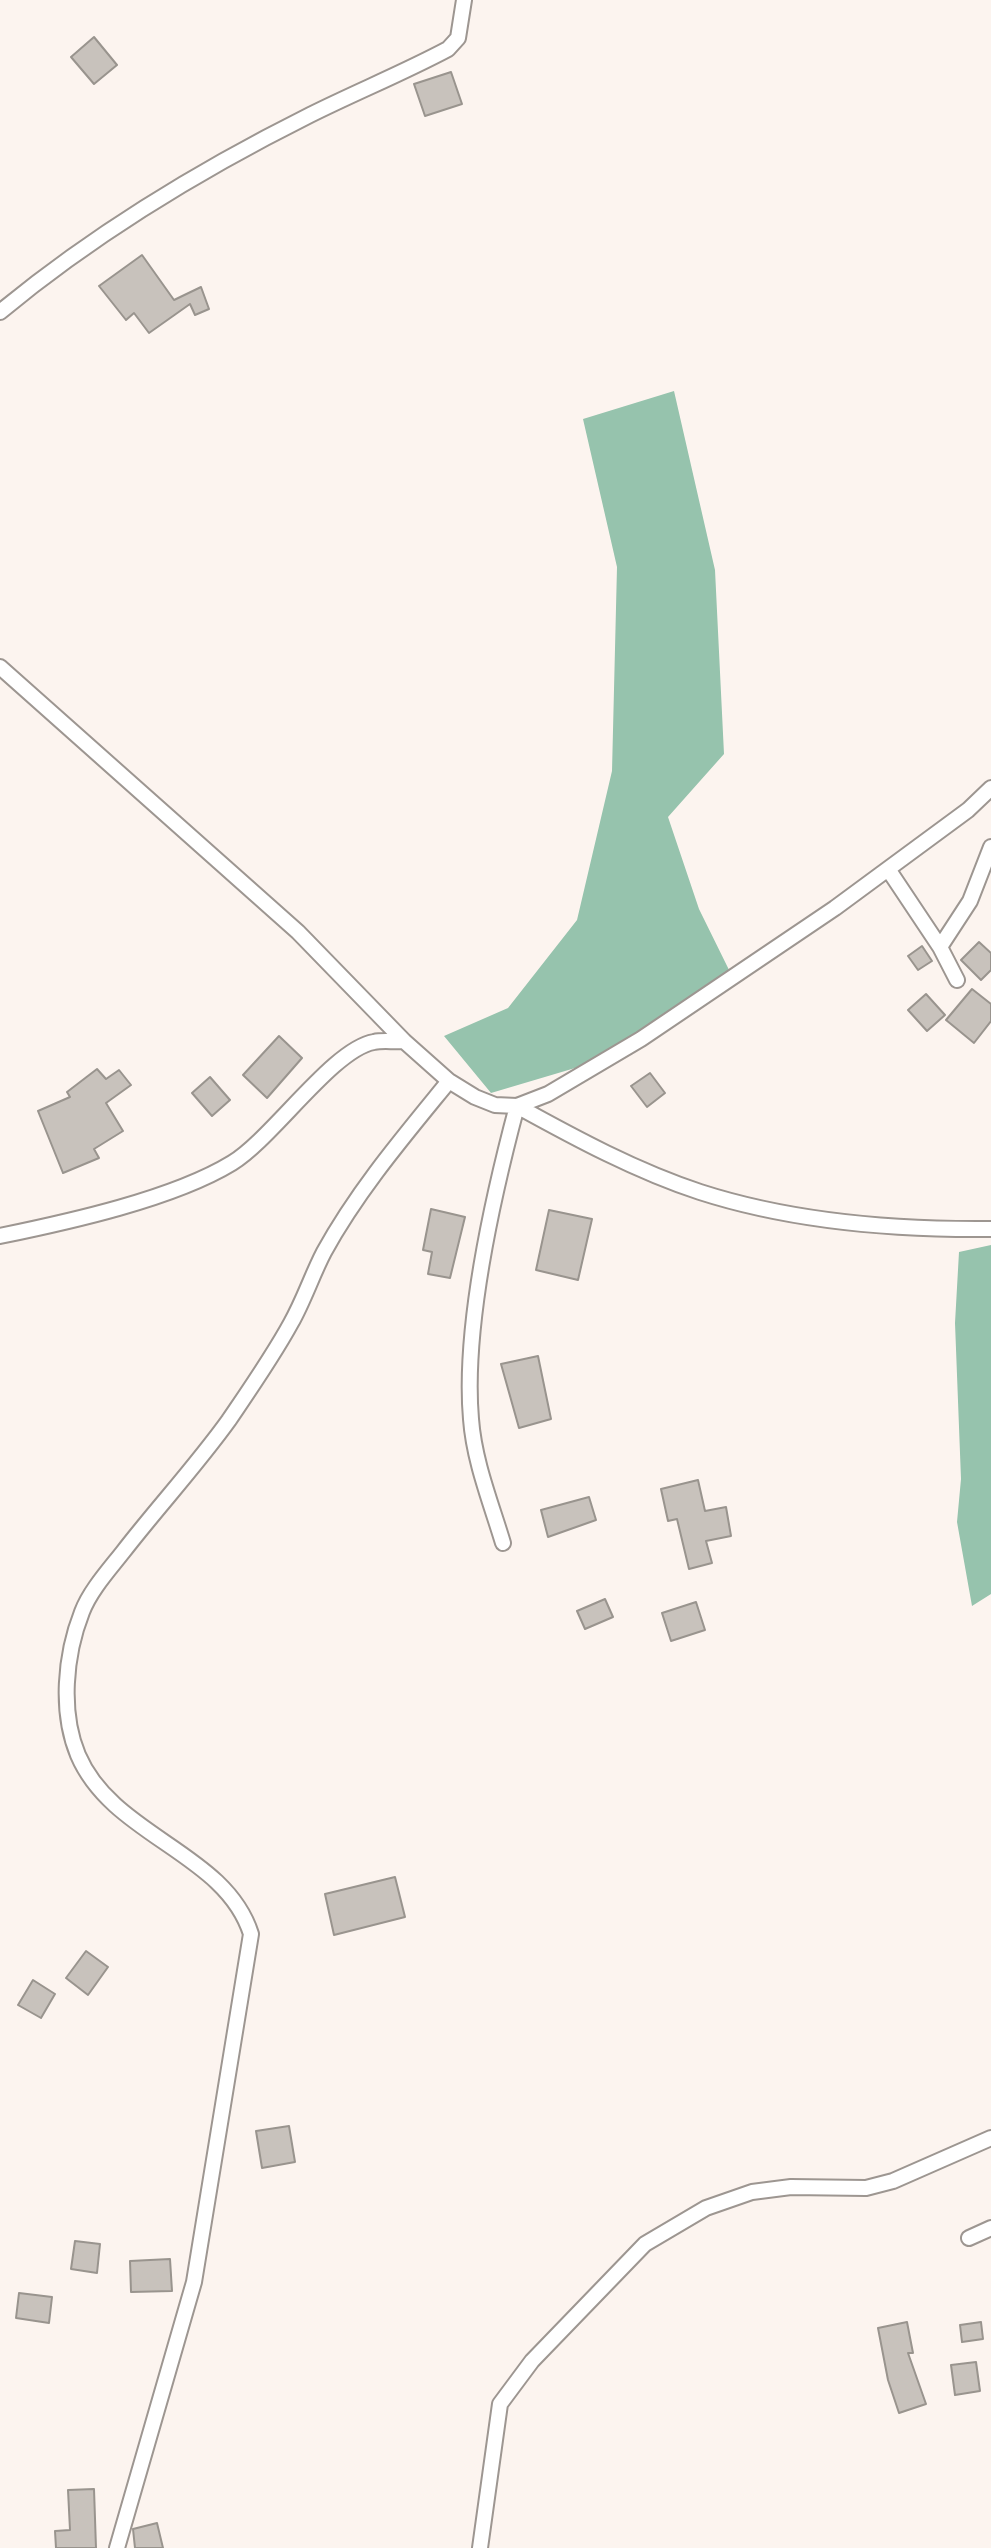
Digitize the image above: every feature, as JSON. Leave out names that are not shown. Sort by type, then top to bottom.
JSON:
[{"type":"street","points":[[0,312],[48,272],[194,180],[308,116],[448,49],[458,38],[464,0]]},
{"type":"street","points":[[0,667],[298,932],[404,1041],[449,1081],[495,1105],[517,1106],[548,1094],[641,1039],[888,869],[991,788]]},
{"type":"street","points":[[940,947],[970,901],[991,847]]},
{"type":"street","points":[[888,869],[940,947],[957,980]]},
{"type":"street","points":[[0,1236],[105,1211],[229,1165],[255,1147],[311,1087],[355,1051],[372,1042],[404,1041]]},
{"type":"street","points":[[117,2548],[194,2282],[251,1934],[243,1908],[228,1891],[126,1817],[94,1786],[77,1752],[68,1709],[68,1669],[74,1636],[83,1609],[102,1578],[228,1421],[268,1360],[291,1324],[323,1253],[351,1208],[449,1081]]},
{"type":"street","points":[[517,1106],[626,1162],[699,1192],[786,1215],[925,1229],[991,1229]]},
{"type":"street","points":[[503,1543],[471,1422],[468,1368],[487,1250],[517,1106]]},
{"type":"street","points":[[480,2548],[500,2404],[532,2361],[645,2244],[706,2208],[752,2192],[791,2187],[866,2188],[893,2181],[991,2138]]},
{"type":"street","points":[[969,2238],[991,2228]]},
{"type":"green space","points":[[674,391],[715,570],[724,754],[668,817],[699,909],[732,976],[602,1060],[491,1093],[444,1036],[508,1008],[577,920],[612,771],[617,567],[583,419]]},
{"type":"green space","points":[[991,1245],[991,1594],[972,1606],[957,1522],[961,1479],[955,1323],[959,1252]]},
{"type":"building","points":[[94,37],[117,65],[94,84],[71,57]]},
{"type":"building","points":[[451,72],[462,104],[425,116],[414,84]]},
{"type":"building","points":[[142,255],[174,300],[201,287],[209,309],[195,315],[190,304],[149,333],[134,313],[126,320],[99,286]]},
{"type":"building","points":[[979,942],[991,953],[991,970],[981,980],[961,960]]},
{"type":"building","points":[[922,946],[932,961],[918,970],[908,956]]},
{"type":"building","points":[[972,989],[991,1004],[991,1021],[974,1043],[946,1020]]},
{"type":"building","points":[[926,994],[945,1015],[927,1031],[908,1010]]},
{"type":"building","points":[[279,1036],[302,1058],[267,1098],[243,1075]]},
{"type":"building","points":[[97,1069],[106,1079],[119,1070],[131,1085],[106,1103],[123,1131],[94,1149],[99,1158],[63,1173],[38,1111],[70,1097],[67,1092]]},
{"type":"building","points":[[650,1073],[665,1093],[647,1107],[631,1086]]},
{"type":"building","points":[[210,1077],[230,1100],[212,1116],[192,1093]]},
{"type":"building","points":[[431,1209],[465,1217],[450,1278],[428,1274],[432,1252],[423,1250]]},
{"type":"building","points":[[549,1210],[592,1219],[578,1280],[536,1270]]},
{"type":"building","points":[[538,1356],[551,1419],[519,1428],[501,1364]]},
{"type":"building","points":[[698,1480],[705,1511],[726,1507],[731,1536],[706,1541],[712,1563],[689,1569],[677,1519],[668,1521],[661,1489]]},
{"type":"building","points":[[589,1497],[596,1520],[548,1537],[541,1510]]},
{"type":"building","points":[[605,1599],[613,1617],[585,1629],[577,1611]]},
{"type":"building","points":[[696,1602],[705,1630],[671,1641],[662,1613]]},
{"type":"building","points":[[395,1877],[405,1917],[334,1935],[325,1894]]},
{"type":"building","points":[[86,1951],[108,1967],[88,1995],[66,1978]]},
{"type":"building","points":[[33,1980],[55,1994],[41,2018],[18,2005]]},
{"type":"building","points":[[289,2126],[295,2162],[262,2168],[256,2131]]},
{"type":"building","points":[[75,2241],[100,2244],[97,2273],[71,2269]]},
{"type":"building","points":[[170,2259],[172,2291],[131,2292],[130,2261]]},
{"type":"building","points":[[19,2293],[52,2297],[49,2323],[16,2318]]},
{"type":"building","points":[[907,2322],[913,2353],[908,2353],[926,2404],[899,2413],[888,2380],[878,2328]]},
{"type":"building","points":[[981,2322],[983,2339],[962,2342],[960,2325]]},
{"type":"building","points":[[976,2362],[980,2391],[955,2395],[951,2365]]},
{"type":"building","points":[[94,2489],[96,2548],[56,2548],[55,2531],[70,2530],[68,2490]]},
{"type":"building","points":[[157,2523],[163,2548],[135,2548],[133,2529]]}]
